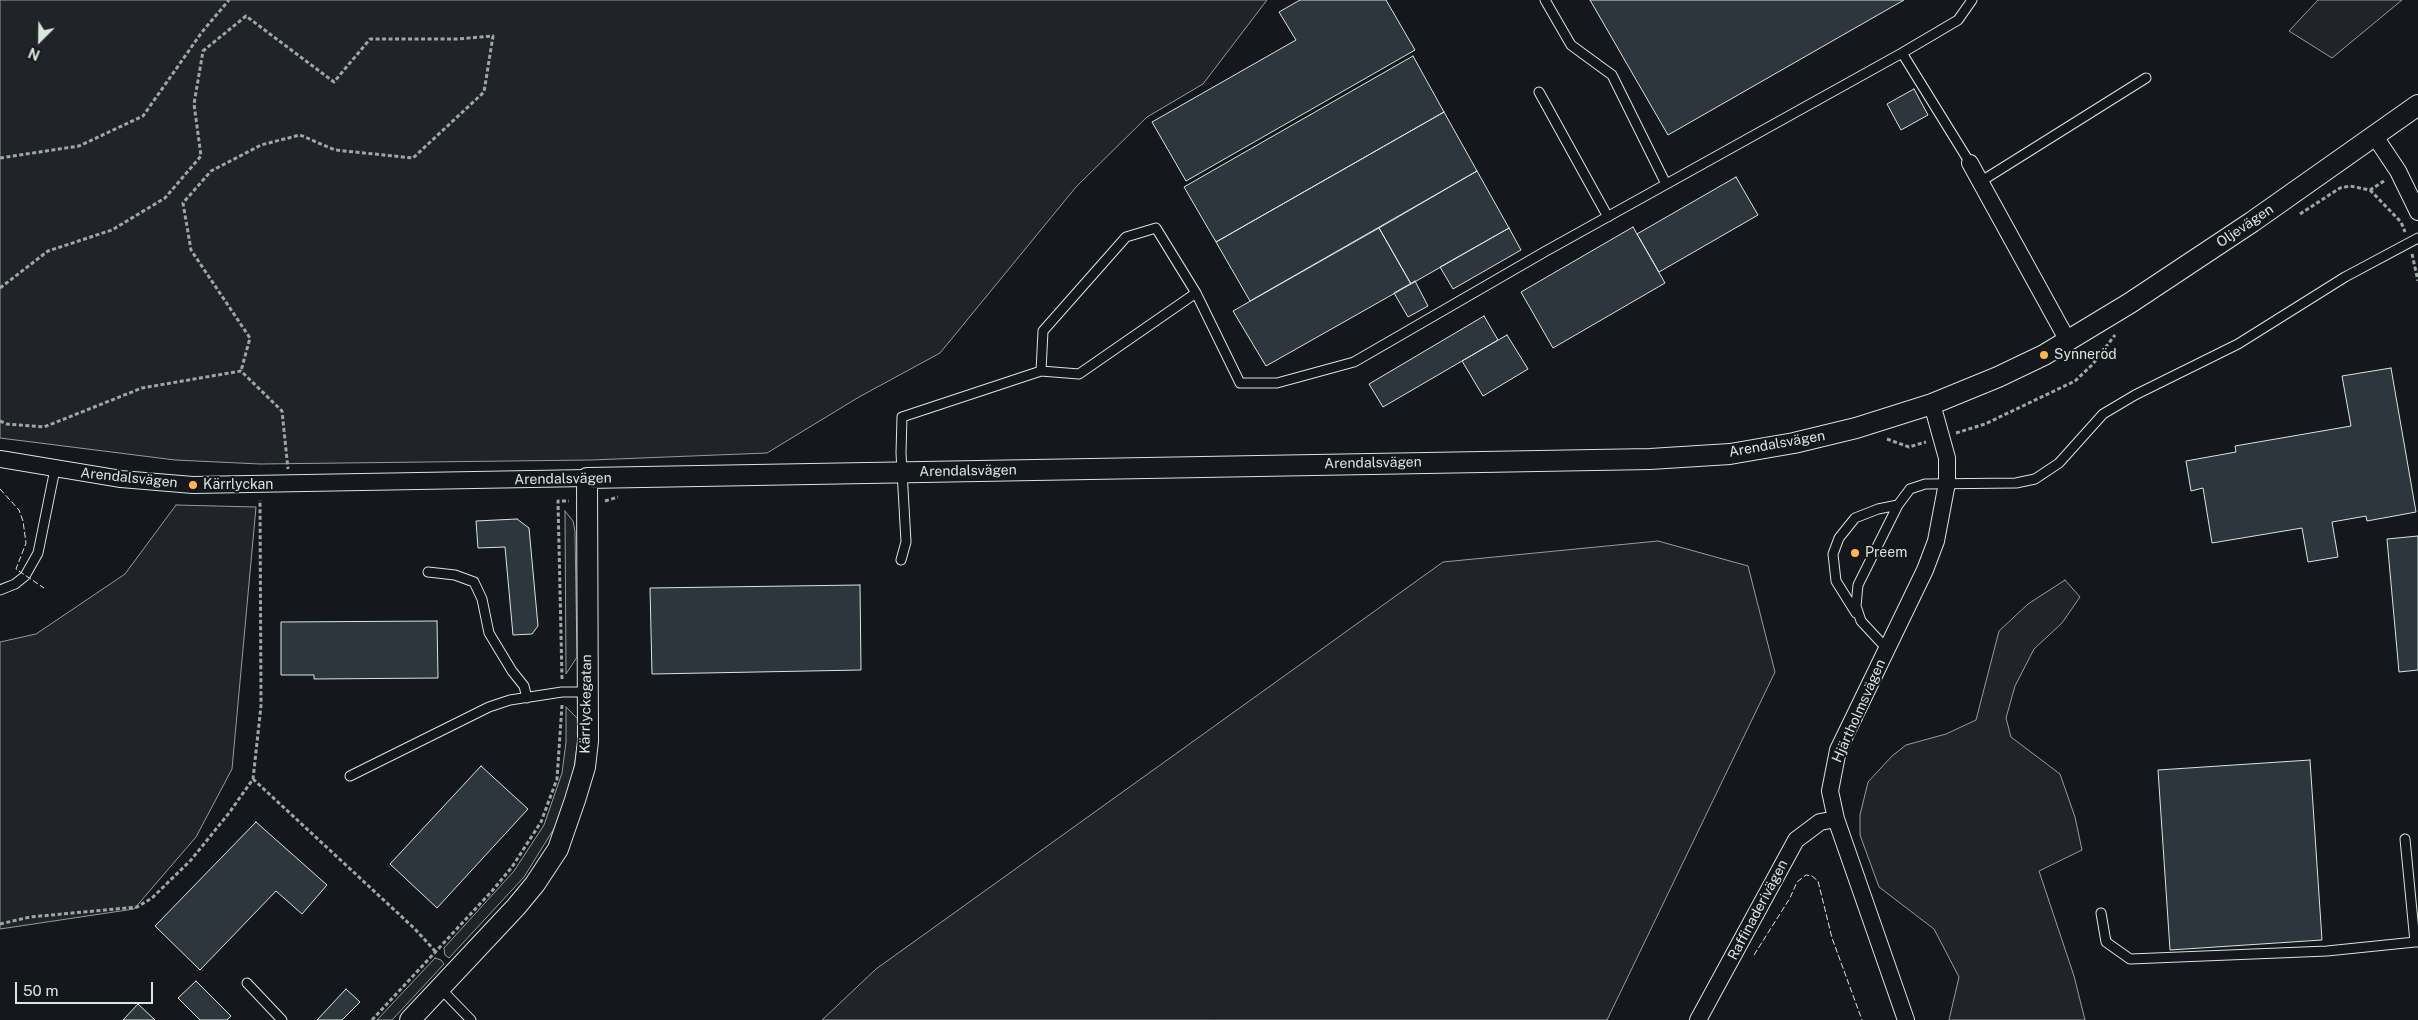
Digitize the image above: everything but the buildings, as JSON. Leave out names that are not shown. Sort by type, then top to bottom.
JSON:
[{"type":"street","name":"Oljevägen","points":[[1932,404],[1998,377],[2068,341],[2130,303],[2244,227],[2418,105]]},
{"type":"street","points":[[2374,135],[2398,171],[2418,210]]},
{"type":"street","points":[[1970,163],[2068,341]]},
{"type":"street","name":"Hjärtholmsvägen","points":[[1906,1020],[1836,819],[1830,791],[1838,750],[1925,570],[1936,542],[1947,482],[1947,458],[1932,404]]},
{"type":"street","name":"Arendalsvägen","points":[[0,459],[121,479],[193,485],[260,485],[1650,459],[1730,454],[1794,443],[1856,428],[1932,404]]},
{"type":"street","name":"Kärrlyckegatan","points":[[410,1020],[516,907],[558,849],[584,767],[588,741],[587,478]]},
{"type":"street","name":"Raffinaderivägen","points":[[1698,1020],[1796,840],[1820,822],[1836,819]]},
{"type":"lane","points":[[1545,0],[1571,45],[1612,75],[1666,184]]},
{"type":"lane","points":[[1042,371],[1043,331],[1126,237],[1156,228],[1196,293],[1240,383],[1277,383],[1354,362],[1666,184],[1902,53],[1958,20],[1972,0]]},
{"type":"lane","points":[[1902,53],[1970,163]]},
{"type":"lane","points":[[1980,182],[2146,78]]},
{"type":"lane","points":[[1539,92],[1608,217]]},
{"type":"lane","points":[[1861,621],[1856,606],[1858,585],[1898,505],[1910,489],[1925,484],[1947,482],[2016,484],[2035,479],[2059,463],[2103,414],[2135,395],[2238,344],[2345,277],[2418,238]]},
{"type":"lane","points":[[901,560],[906,542],[902,417],[1042,371],[1080,374],[1196,293]]},
{"type":"lane","points":[[0,590],[14,584],[24,576],[38,553],[55,469]]},
{"type":"lane","points":[[1887,649],[1861,621],[1836,581],[1833,554],[1839,538],[1855,518],[1878,509],[1898,505]]},
{"type":"lane","points":[[428,572],[455,575],[474,582],[482,599],[489,633],[512,671],[524,686],[527,698]]},
{"type":"lane","points":[[350,776],[489,707],[562,692],[588,692]]},
{"type":"lane","points":[[2101,913],[2106,942],[2130,959],[2327,951],[2416,942],[2405,839]]},
{"type":"lane","points":[[247,983],[282,1020]]},
{"type":"lane","points":[[440,988],[471,1020]]},
{"type":"path","points":[[0,158],[79,146],[143,116],[202,32],[229,0]]},
{"type":"path","points":[[0,288],[48,251],[112,230],[165,198],[201,156],[194,104],[202,51],[246,16],[334,82],[370,39],[457,39],[493,36],[484,92],[413,158],[335,150],[300,135],[260,145],[212,171],[183,203],[191,250],[250,338],[241,371]]},
{"type":"path","points":[[2291,219],[2340,188],[2350,186],[2370,190],[2398,171]]},
{"type":"path","points":[[1882,438],[1909,447],[1985,424],[2075,381],[2092,365],[2114,336],[2121,330]]},
{"type":"path","points":[[0,421],[7,424],[44,427],[142,388],[241,371]]},
{"type":"path","points":[[241,371],[282,411],[290,484]]},
{"type":"path","points":[[0,924],[40,916],[137,907],[152,898],[191,860],[230,813],[253,779],[261,706],[260,485]]},
{"type":"path","points":[[372,1020],[512,866],[541,822],[557,779],[563,716],[558,501],[609,501],[624,494]]},
{"type":"path","points":[[253,779],[415,929],[435,951]]},
{"type":"shaded area","points":[[0,0],[1267,0],[1203,84],[1147,117],[1076,187],[940,353],[859,397],[767,453],[591,460],[260,464],[175,460],[0,438]]},
{"type":"shaded area","points":[[2318,0],[2402,0],[2332,58],[2289,31]]},
{"type":"shaded area","points":[[176,505],[256,507],[232,769],[196,837],[134,909],[0,929],[0,642],[36,634],[125,574]]},
{"type":"shaded area","points":[[565,511],[573,521],[575,531],[577,657],[566,674]]},
{"type":"shaded area","points":[[1658,541],[1748,566],[1775,672],[1607,1020],[822,1020],[876,969],[1443,562]]},
{"type":"shaded area","points":[[2065,580],[2080,597],[2062,623],[2034,649],[2015,686],[2006,718],[2011,737],[2060,774],[2075,817],[2082,850],[2039,871],[2074,976],[2085,1020],[1949,1020],[1959,977],[1934,929],[1879,887],[1860,835],[1860,815],[1868,782],[1892,756],[1906,745],[1946,734],[1976,720],[1999,631],[2028,604]]},
{"type":"shaded area","points":[[566,707],[578,719],[578,740],[573,775],[555,827],[524,877],[449,958],[445,955],[444,948],[514,871],[544,825],[562,773],[566,742]]},
{"type":"shaded area","points":[[435,958],[441,960],[444,964],[392,1020],[377,1020]]},
{"type":"fence","points":[[0,489],[19,510],[23,521],[26,543],[16,569],[44,588]]},
{"type":"fence","points":[[1754,955],[1790,898],[1797,882],[1806,875],[1812,876],[1818,881],[1832,938],[1862,1020]]},
{"type":"place","name":"Synneröd","points":[[2044,355]]},
{"type":"place","name":"Kärrlyckan","points":[[193,485]]},
{"type":"place","name":"Preem","points":[[1855,553]]}]
